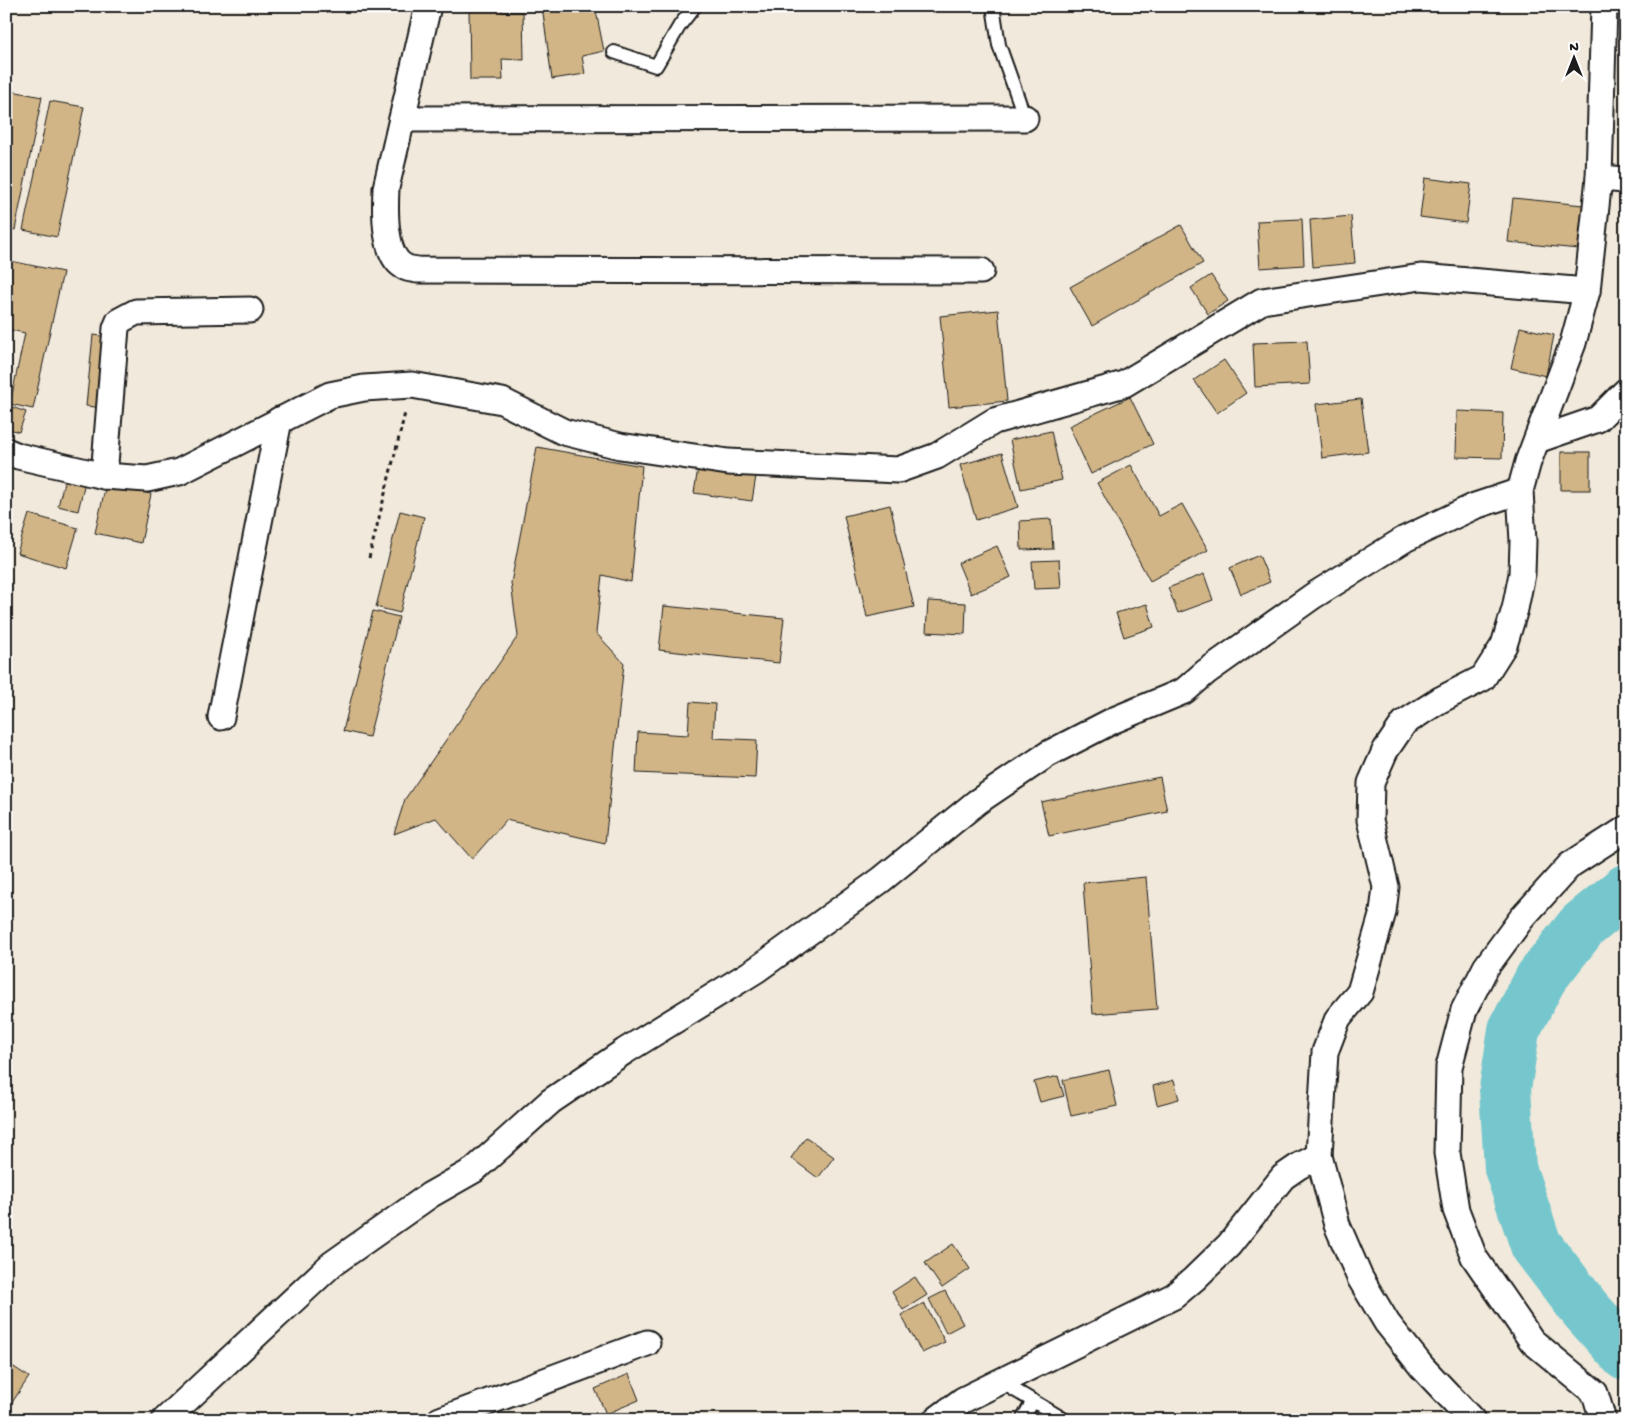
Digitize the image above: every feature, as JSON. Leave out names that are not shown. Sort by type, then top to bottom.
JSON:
[{"type":"street","points":[[428,6],[386,188],[385,213],[388,239],[395,259],[404,267],[417,270],[981,271]]},
{"type":"street","points":[[1472,1420],[1422,1366],[1393,1330],[1360,1278],[1337,1225],[1319,1156],[1325,1052],[1338,1018],[1360,992],[1383,912],[1386,887],[1370,820],[1371,783],[1385,751],[1404,724],[1440,700],[1483,678],[1504,645],[1516,609],[1522,574],[1523,541],[1520,491],[1528,462],[1573,343],[1586,291],[1599,178],[1604,6]]},
{"type":"street","points":[[402,119],[1025,118]]},
{"type":"street","points":[[1599,178],[1626,180]]},
{"type":"street","points":[[6,451],[18,456],[104,476],[147,479],[179,472],[330,395],[364,388],[412,385],[502,401],[564,432],[620,446],[728,462],[898,470],[937,456],[994,421],[1124,384],[1262,300],[1421,276],[1586,291]]},
{"type":"street","points":[[104,476],[116,328],[119,321],[136,312],[250,310]]},
{"type":"street","points":[[1537,440],[1598,419],[1626,392]]},
{"type":"street","points":[[221,717],[279,420]]},
{"type":"street","points":[[176,1418],[332,1264],[430,1196],[474,1170],[551,1101],[625,1051],[772,959],[882,880],[977,802],[1040,759],[1114,720],[1184,691],[1206,672],[1313,596],[1405,539],[1475,506],[1520,491]]},
{"type":"street","points":[[1603,1420],[1595,1392],[1532,1341],[1474,1257],[1456,1210],[1447,1153],[1449,1067],[1464,1010],[1486,967],[1522,918],[1570,865],[1626,829]]},
{"type":"street","points":[[936,1420],[963,1400],[1174,1296],[1229,1244],[1284,1177],[1299,1166],[1319,1156]]},
{"type":"street","points":[[440,1420],[647,1342]]},
{"type":"lane","points":[[614,52],[656,66],[680,25],[695,6]]},
{"type":"lane","points":[[993,6],[999,45],[1025,118]]},
{"type":"lane","points":[[1001,1382],[1065,1420]]},
{"type":"lane","points":[[1022,1420],[1033,1401]]},
{"type":"path","points":[[369,558],[412,385]]},
{"type":"building","points":[[469,6],[502,6],[502,12],[523,12],[524,60],[502,59],[503,80],[470,80]]},
{"type":"building","points":[[542,6],[569,6],[570,10],[595,6],[604,51],[582,56],[585,74],[552,79]]},
{"type":"building","points":[[7,90],[42,97],[15,230],[6,228]]},
{"type":"building","points":[[50,101],[84,107],[57,237],[23,230]]},
{"type":"building","points":[[1425,178],[1471,184],[1466,223],[1420,217]]},
{"type":"building","points":[[1513,198],[1583,205],[1578,249],[1508,242]]},
{"type":"building","points":[[1351,216],[1355,263],[1313,267],[1310,220]]},
{"type":"building","points":[[1302,219],[1304,265],[1260,268],[1257,221]]},
{"type":"building","points":[[1181,225],[1203,263],[1092,326],[1070,287]]},
{"type":"building","points":[[6,260],[63,272],[33,409],[10,404],[25,333],[6,329]]},
{"type":"building","points":[[1211,275],[1228,301],[1208,314],[1191,288]]},
{"type":"building","points":[[998,310],[1007,401],[949,407],[940,316]]},
{"type":"building","points":[[1520,327],[1554,335],[1546,376],[1511,368]]},
{"type":"building","points":[[93,335],[110,337],[104,408],[86,406]]},
{"type":"building","points":[[1307,341],[1310,384],[1255,387],[1253,343]]},
{"type":"building","points":[[1224,360],[1246,393],[1217,413],[1194,380]]},
{"type":"building","points":[[1130,397],[1153,444],[1091,474],[1069,426]]},
{"type":"building","points":[[1361,399],[1368,452],[1322,458],[1316,404]]},
{"type":"building","points":[[6,405],[26,412],[19,432],[6,428]]},
{"type":"building","points":[[1457,411],[1503,413],[1502,458],[1456,457]]},
{"type":"building","points":[[1051,431],[1062,480],[1021,489],[1010,440]]},
{"type":"building","points":[[537,447],[642,466],[631,582],[602,575],[596,633],[624,663],[605,843],[506,820],[472,859],[436,818],[394,834],[405,799],[518,636],[511,583]]},
{"type":"building","points":[[1561,452],[1590,452],[1590,490],[1561,490]]},
{"type":"building","points":[[1002,453],[1018,507],[976,520],[960,465]]},
{"type":"building","points":[[1131,465],[1159,516],[1182,504],[1208,550],[1150,581],[1097,483]]},
{"type":"building","points":[[698,468],[756,476],[752,501],[694,493]]},
{"type":"building","points":[[66,474],[86,478],[78,511],[58,506]]},
{"type":"building","points":[[106,484],[151,494],[141,543],[95,533]]},
{"type":"building","points":[[890,505],[914,607],[867,617],[844,516]]},
{"type":"building","points":[[400,511],[424,517],[400,613],[376,607]]},
{"type":"building","points":[[29,514],[78,528],[66,568],[17,553]]},
{"type":"building","points":[[1051,519],[1053,549],[1021,550],[1020,521]]},
{"type":"building","points":[[997,546],[1011,577],[971,594],[958,563]]},
{"type":"building","points":[[1259,555],[1270,582],[1241,594],[1230,568]]},
{"type":"building","points":[[1059,560],[1061,588],[1034,589],[1032,561]]},
{"type":"building","points":[[1204,574],[1213,600],[1178,613],[1168,588]]},
{"type":"building","points":[[928,601],[966,603],[965,634],[926,632]]},
{"type":"building","points":[[1147,604],[1154,627],[1124,637],[1116,613]]},
{"type":"building","points":[[664,606],[784,618],[779,663],[659,650]]},
{"type":"building","points":[[373,611],[399,617],[369,737],[343,731]]},
{"type":"building","points":[[690,702],[715,704],[713,738],[757,740],[755,778],[636,773],[638,732],[688,735]]},
{"type":"building","points":[[1160,777],[1167,811],[1049,836],[1041,802]]},
{"type":"building","points":[[1146,877],[1157,1009],[1093,1014],[1083,883]]},
{"type":"building","points":[[1109,1070],[1117,1106],[1071,1116],[1063,1080]]},
{"type":"building","points":[[1058,1076],[1064,1096],[1040,1102],[1034,1082]]},
{"type":"building","points":[[1174,1080],[1179,1099],[1157,1105],[1153,1086]]},
{"type":"building","points":[[806,1137],[834,1157],[818,1178],[791,1158]]},
{"type":"building","points":[[953,1244],[970,1269],[942,1288],[925,1263]]},
{"type":"building","points":[[915,1277],[927,1295],[903,1310],[892,1292]]},
{"type":"building","points":[[945,1291],[963,1324],[946,1333],[929,1299]]},
{"type":"building","points":[[924,1303],[945,1342],[922,1353],[901,1315]]},
{"type":"building","points":[[6,1362],[29,1377],[7,1410],[6,1410]]},
{"type":"building","points":[[629,1374],[639,1400],[606,1414],[595,1389]]},
{"type":"waterway","points":[[1626,890],[1582,926],[1541,978],[1514,1030],[1505,1089],[1510,1168],[1536,1245],[1585,1309],[1626,1355]]}]
